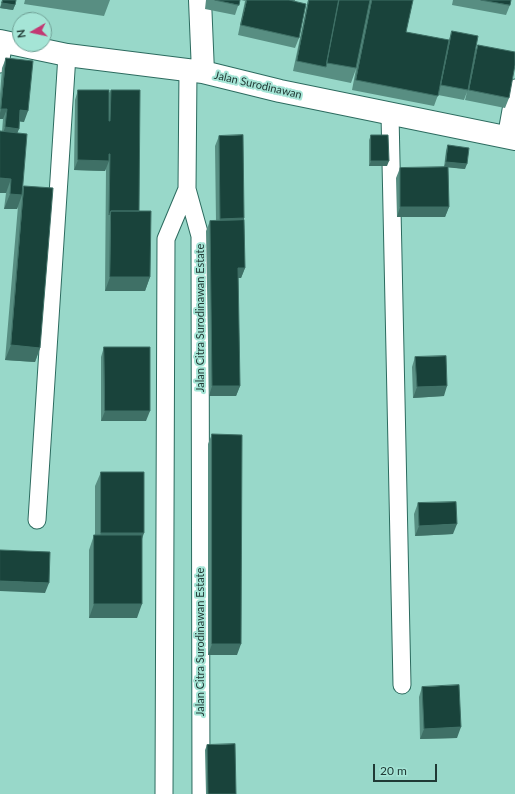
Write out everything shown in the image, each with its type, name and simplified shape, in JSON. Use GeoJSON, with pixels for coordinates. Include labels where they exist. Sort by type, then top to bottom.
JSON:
{"type":"FeatureCollection","features":[{"type":"Feature","properties":{"kind":"main road"},"geometry":{"type":"LineString","coordinates":[[195,71],[200,0]]}},
{"type":"Feature","properties":{"kind":"main road","name":"Jalan Surodinawan"},"geometry":{"type":"LineString","coordinates":[[2,42],[67,55],[195,71],[280,91],[511,138]]}},
{"type":"Feature","properties":{"kind":"street"},"geometry":{"type":"LineString","coordinates":[[0,64],[2,42]]}},
{"type":"Feature","properties":{"kind":"street"},"geometry":{"type":"LineString","coordinates":[[37,520],[67,55]]}},
{"type":"Feature","properties":{"kind":"street"},"geometry":{"type":"LineString","coordinates":[[164,794],[166,239],[187,188],[195,71]]}},
{"type":"Feature","properties":{"kind":"street"},"geometry":{"type":"LineString","coordinates":[[511,138],[515,88]]}},
{"type":"Feature","properties":{"kind":"street"},"geometry":{"type":"LineString","coordinates":[[390,114],[402,686]]}},
{"type":"Feature","properties":{"kind":"street","name":"Jalan Citra Surodinawan Estate"},"geometry":{"type":"LineString","coordinates":[[187,188],[200,236],[201,794]]}},
{"type":"Feature","properties":{"kind":"building"},"geometry":{"type":"Polygon","coordinates":[[[3,0],[16,0],[15,5],[2,3],[3,0]]]}},
{"type":"Feature","properties":{"kind":"building"},"geometry":{"type":"Polygon","coordinates":[[[215,0],[240,0],[239,5],[215,0]]]}},
{"type":"Feature","properties":{"kind":"building"},"geometry":{"type":"Polygon","coordinates":[[[247,0],[289,0],[306,4],[299,38],[241,25],[247,0]]]}},
{"type":"Feature","properties":{"kind":"building"},"geometry":{"type":"Polygon","coordinates":[[[309,0],[339,0],[326,67],[297,61],[309,0]]]}},
{"type":"Feature","properties":{"kind":"building"},"geometry":{"type":"Polygon","coordinates":[[[339,0],[370,0],[356,68],[327,63],[339,0]]]}},
{"type":"Feature","properties":{"kind":"building"},"geometry":{"type":"Polygon","coordinates":[[[372,0],[413,0],[406,32],[449,40],[438,96],[356,80],[372,0]]]}},
{"type":"Feature","properties":{"kind":"building"},"geometry":{"type":"Polygon","coordinates":[[[481,0],[511,0],[510,5],[481,0]]]}},
{"type":"Feature","properties":{"kind":"building"},"geometry":{"type":"Polygon","coordinates":[[[452,31],[478,36],[468,90],[441,85],[452,31]]]}},
{"type":"Feature","properties":{"kind":"building"},"geometry":{"type":"Polygon","coordinates":[[[478,45],[515,52],[515,65],[509,98],[469,90],[478,45]]]}},
{"type":"Feature","properties":{"kind":"building"},"geometry":{"type":"Polygon","coordinates":[[[6,58],[33,61],[28,111],[20,110],[19,129],[5,127],[7,109],[1,109],[6,58]]]}},
{"type":"Feature","properties":{"kind":"building"},"geometry":{"type":"Polygon","coordinates":[[[78,90],[109,90],[110,121],[111,90],[140,90],[139,211],[111,211],[109,215],[110,154],[109,161],[78,160],[78,90]]]}},
{"type":"Feature","properties":{"kind":"building"},"geometry":{"type":"Polygon","coordinates":[[[0,131],[27,134],[22,195],[10,194],[11,179],[0,178],[0,131]]]}},
{"type":"Feature","properties":{"kind":"building"},"geometry":{"type":"Polygon","coordinates":[[[243,135],[244,218],[220,219],[219,136],[243,135]]]}},
{"type":"Feature","properties":{"kind":"building"},"geometry":{"type":"Polygon","coordinates":[[[371,135],[388,135],[389,161],[371,161],[371,135]]]}},
{"type":"Feature","properties":{"kind":"building"},"geometry":{"type":"Polygon","coordinates":[[[448,145],[469,148],[467,164],[446,162],[448,145]]]}},
{"type":"Feature","properties":{"kind":"building"},"geometry":{"type":"Polygon","coordinates":[[[448,167],[449,207],[400,207],[400,168],[448,167]]]}},
{"type":"Feature","properties":{"kind":"building"},"geometry":{"type":"Polygon","coordinates":[[[24,186],[53,188],[40,348],[11,345],[24,186]]]}},
{"type":"Feature","properties":{"kind":"building"},"geometry":{"type":"Polygon","coordinates":[[[111,211],[151,211],[150,277],[110,277],[111,211]]]}},
{"type":"Feature","properties":{"kind":"building"},"geometry":{"type":"Polygon","coordinates":[[[244,220],[245,268],[238,268],[240,386],[212,386],[210,221],[244,220]]]}},
{"type":"Feature","properties":{"kind":"building"},"geometry":{"type":"Polygon","coordinates":[[[104,347],[150,347],[150,411],[105,411],[104,347]]]}},
{"type":"Feature","properties":{"kind":"building"},"geometry":{"type":"Polygon","coordinates":[[[446,356],[447,386],[417,387],[415,357],[446,356]]]}},
{"type":"Feature","properties":{"kind":"building"},"geometry":{"type":"Polygon","coordinates":[[[212,434],[242,435],[241,644],[212,644],[212,434]]]}},
{"type":"Feature","properties":{"kind":"building"},"geometry":{"type":"Polygon","coordinates":[[[101,472],[144,472],[144,533],[101,533],[101,472]]]}},
{"type":"Feature","properties":{"kind":"building"},"geometry":{"type":"Polygon","coordinates":[[[456,502],[457,524],[419,526],[418,503],[456,502]]]}},
{"type":"Feature","properties":{"kind":"building"},"geometry":{"type":"Polygon","coordinates":[[[94,535],[142,535],[142,604],[94,604],[94,535]]]}},
{"type":"Feature","properties":{"kind":"building"},"geometry":{"type":"Polygon","coordinates":[[[0,550],[50,552],[49,583],[0,581],[0,550]]]}},
{"type":"Feature","properties":{"kind":"building"},"geometry":{"type":"Polygon","coordinates":[[[459,685],[461,727],[424,729],[422,687],[459,685]]]}},
{"type":"Feature","properties":{"kind":"building"},"geometry":{"type":"Polygon","coordinates":[[[235,744],[236,794],[208,794],[207,745],[235,744]]]}}]}
